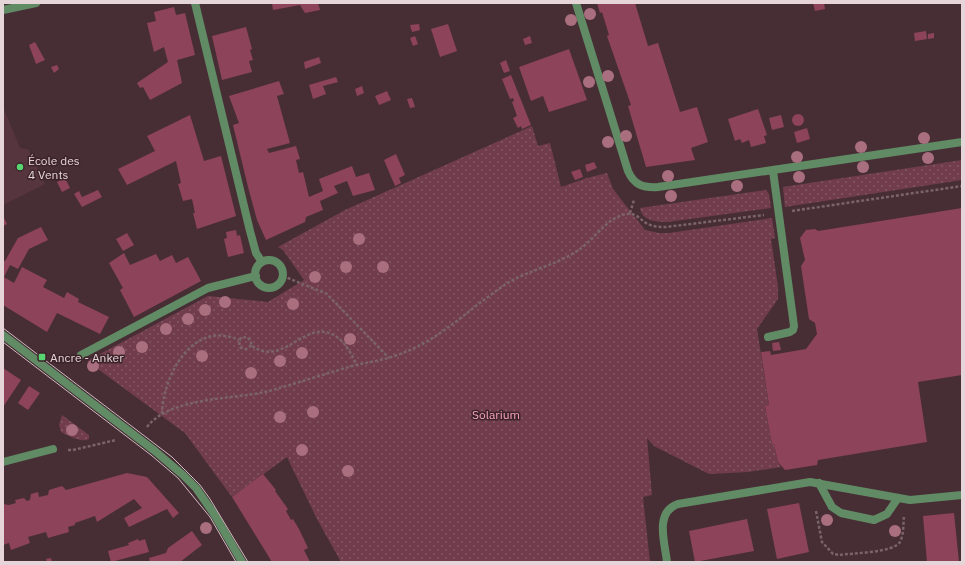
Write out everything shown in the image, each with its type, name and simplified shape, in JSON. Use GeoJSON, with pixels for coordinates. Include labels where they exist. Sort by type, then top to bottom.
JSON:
{"type":"FeatureCollection","features":[{"type":"Feature","properties":{"kind":"street"},"geometry":{"type":"LineString","coordinates":[[3,10],[36,3]]}},
{"type":"Feature","properties":{"kind":"street"},"geometry":{"type":"LineString","coordinates":[[195,3],[250,231],[256,253],[262,262]]}},
{"type":"Feature","properties":{"kind":"street"},"geometry":{"type":"LineString","coordinates":[[576,3],[628,171],[635,183],[648,188],[773,171],[962,142]]}},
{"type":"Feature","properties":{"kind":"street"},"geometry":{"type":"LineString","coordinates":[[768,337],[790,332],[794,328],[773,171]]}},
{"type":"Feature","properties":{"kind":"street"},"geometry":{"type":"LineString","coordinates":[[272,260],[281,266],[283,276],[277,285],[267,287],[258,281],[256,271],[262,262],[272,260]]}},
{"type":"Feature","properties":{"kind":"street"},"geometry":{"type":"LineString","coordinates":[[81,355],[208,288],[256,276]]}},
{"type":"Feature","properties":{"kind":"street"},"geometry":{"type":"LineString","coordinates":[[3,335],[155,451],[196,488],[214,514],[242,562]]}},
{"type":"Feature","properties":{"kind":"street"},"geometry":{"type":"LineString","coordinates":[[3,462],[53,448]]}},
{"type":"Feature","properties":{"kind":"street"},"geometry":{"type":"LineString","coordinates":[[667,562],[662,521],[664,515],[672,506],[678,504],[801,482],[819,483],[898,498],[921,499],[962,495]]}},
{"type":"Feature","properties":{"kind":"street"},"geometry":{"type":"LineString","coordinates":[[819,483],[832,507],[841,513],[874,520],[881,518],[892,510],[898,498]]}},
{"type":"Feature","properties":{"kind":"path"},"geometry":{"type":"LineString","coordinates":[[154,419],[162,414],[191,404],[215,398],[270,391],[357,365],[389,358],[422,345],[512,281],[566,258],[590,241],[612,220],[619,216],[630,213],[655,227],[666,227],[779,213],[962,186]]}},
{"type":"Feature","properties":{"kind":"path"},"geometry":{"type":"LineString","coordinates":[[630,213],[634,200]]}},
{"type":"Feature","properties":{"kind":"path"},"geometry":{"type":"LineString","coordinates":[[283,276],[327,294],[389,358]]}},
{"type":"Feature","properties":{"kind":"path"},"geometry":{"type":"LineString","coordinates":[[162,414],[167,382],[178,361],[189,349],[205,339],[215,337],[239,340],[243,337],[247,337],[251,341],[251,345],[262,352],[274,353],[306,336],[324,332],[338,337],[357,365]]}},
{"type":"Feature","properties":{"kind":"path"},"geometry":{"type":"LineString","coordinates":[[239,340],[239,345],[242,348],[246,349],[251,345]]}},
{"type":"Feature","properties":{"kind":"path"},"geometry":{"type":"LineString","coordinates":[[53,448],[73,450],[114,440]]}},
{"type":"Feature","properties":{"kind":"path"},"geometry":{"type":"LineString","coordinates":[[815,506],[822,542],[833,554],[839,555],[889,549],[898,544],[903,531],[904,514]]}},
{"type":"Feature","properties":{"kind":"shaded area","name":"École des 4 Vents"},"geometry":{"type":"Polygon","coordinates":[[[3,107],[20,148],[28,149],[45,184],[3,205],[3,107]]]}},
{"type":"Feature","properties":{"kind":"green space","name":"Solarium"},"geometry":{"type":"Polygon","coordinates":[[[532,126],[538,146],[550,143],[561,187],[607,173],[613,189],[645,230],[659,233],[669,233],[772,218],[775,238],[771,239],[778,287],[778,299],[757,329],[769,405],[765,406],[772,444],[774,444],[778,462],[781,467],[748,472],[709,474],[654,446],[647,438],[652,495],[643,497],[650,562],[341,562],[317,519],[287,457],[232,497],[185,433],[87,361],[208,296],[268,302],[304,280],[283,250],[278,247],[345,210],[532,126]]]}},
{"type":"Feature","properties":{"kind":"green space"},"geometry":{"type":"Polygon","coordinates":[[[962,160],[962,180],[785,207],[783,187],[962,160]]]}},
{"type":"Feature","properties":{"kind":"green space"},"geometry":{"type":"Polygon","coordinates":[[[766,190],[769,194],[771,208],[658,222],[650,220],[644,216],[640,208],[766,190]]]}},
{"type":"Feature","properties":{"kind":"green space"},"geometry":{"type":"Polygon","coordinates":[[[62,415],[89,435],[89,439],[79,440],[61,432],[59,425],[62,415]]]}},
{"type":"Feature","properties":{"kind":"building"},"geometry":{"type":"Polygon","coordinates":[[[272,3],[318,3],[320,10],[305,13],[300,5],[273,10],[272,3]]]}},
{"type":"Feature","properties":{"kind":"building"},"geometry":{"type":"Polygon","coordinates":[[[597,3],[635,3],[648,46],[658,43],[680,112],[697,107],[708,142],[691,148],[695,160],[646,167],[628,106],[631,105],[607,36],[609,35],[602,12],[600,13],[597,3]]]}},
{"type":"Feature","properties":{"kind":"building"},"geometry":{"type":"Polygon","coordinates":[[[813,3],[824,3],[825,9],[815,11],[813,3]]]}},
{"type":"Feature","properties":{"kind":"building"},"geometry":{"type":"Polygon","coordinates":[[[174,7],[176,15],[185,13],[195,55],[177,60],[182,83],[150,100],[143,87],[140,88],[137,83],[168,62],[164,47],[154,52],[147,23],[156,21],[154,12],[174,7]]]}},
{"type":"Feature","properties":{"kind":"building"},"geometry":{"type":"Polygon","coordinates":[[[419,24],[420,30],[412,32],[410,25],[419,24]]]}},
{"type":"Feature","properties":{"kind":"building"},"geometry":{"type":"Polygon","coordinates":[[[448,24],[457,51],[440,57],[431,29],[448,24]]]}},
{"type":"Feature","properties":{"kind":"building"},"geometry":{"type":"Polygon","coordinates":[[[246,27],[252,49],[250,50],[253,60],[249,61],[252,72],[222,80],[212,36],[246,27]]]}},
{"type":"Feature","properties":{"kind":"building"},"geometry":{"type":"Polygon","coordinates":[[[926,31],[927,39],[915,41],[914,33],[926,31]]]}},
{"type":"Feature","properties":{"kind":"building"},"geometry":{"type":"Polygon","coordinates":[[[934,33],[934,38],[928,39],[928,34],[934,33]]]}},
{"type":"Feature","properties":{"kind":"building"},"geometry":{"type":"Polygon","coordinates":[[[415,36],[418,44],[413,46],[410,38],[415,36]]]}},
{"type":"Feature","properties":{"kind":"building"},"geometry":{"type":"Polygon","coordinates":[[[530,36],[532,43],[525,45],[523,39],[530,36]]]}},
{"type":"Feature","properties":{"kind":"building"},"geometry":{"type":"Polygon","coordinates":[[[35,42],[45,60],[36,64],[29,45],[35,42]]]}},
{"type":"Feature","properties":{"kind":"building"},"geometry":{"type":"Polygon","coordinates":[[[569,49],[587,100],[549,112],[543,96],[531,101],[519,67],[569,49]]]}},
{"type":"Feature","properties":{"kind":"building"},"geometry":{"type":"Polygon","coordinates":[[[319,57],[321,63],[305,69],[304,62],[319,57]]]}},
{"type":"Feature","properties":{"kind":"building"},"geometry":{"type":"Polygon","coordinates":[[[506,60],[510,71],[504,73],[500,63],[506,60]]]}},
{"type":"Feature","properties":{"kind":"building"},"geometry":{"type":"Polygon","coordinates":[[[57,65],[59,69],[54,73],[51,67],[57,65]]]}},
{"type":"Feature","properties":{"kind":"building"},"geometry":{"type":"Polygon","coordinates":[[[511,75],[531,125],[522,129],[521,126],[518,128],[513,118],[517,116],[512,102],[514,101],[513,98],[510,99],[502,79],[511,75]]]}},
{"type":"Feature","properties":{"kind":"building"},"geometry":{"type":"Polygon","coordinates":[[[336,77],[338,82],[323,86],[326,94],[313,99],[309,85],[336,77]]]}},
{"type":"Feature","properties":{"kind":"building"},"geometry":{"type":"Polygon","coordinates":[[[279,81],[284,94],[277,96],[290,143],[267,149],[269,153],[296,146],[300,159],[296,160],[299,173],[303,172],[309,197],[323,191],[319,179],[352,166],[356,177],[369,173],[375,190],[353,196],[347,181],[334,186],[338,193],[320,201],[323,210],[306,217],[305,222],[266,240],[257,220],[248,187],[233,125],[239,123],[229,96],[279,81]]]}},
{"type":"Feature","properties":{"kind":"building"},"geometry":{"type":"Polygon","coordinates":[[[362,86],[364,93],[357,96],[355,89],[362,86]]]}},
{"type":"Feature","properties":{"kind":"building"},"geometry":{"type":"Polygon","coordinates":[[[387,91],[391,100],[379,105],[375,96],[387,91]]]}},
{"type":"Feature","properties":{"kind":"building"},"geometry":{"type":"Polygon","coordinates":[[[412,98],[415,107],[410,108],[407,99],[412,98]]]}},
{"type":"Feature","properties":{"kind":"building"},"geometry":{"type":"Polygon","coordinates":[[[758,109],[767,135],[764,136],[766,143],[751,147],[749,140],[742,143],[740,139],[735,141],[728,119],[758,109]]]}},
{"type":"Feature","properties":{"kind":"building"},"geometry":{"type":"Polygon","coordinates":[[[796,114],[800,114],[804,120],[800,126],[796,126],[792,122],[792,118],[796,114]]]}},
{"type":"Feature","properties":{"kind":"building"},"geometry":{"type":"Polygon","coordinates":[[[190,115],[204,161],[221,156],[236,216],[197,229],[193,213],[195,213],[192,199],[183,201],[178,184],[181,183],[176,161],[127,185],[118,169],[155,151],[147,136],[190,115]]]}},
{"type":"Feature","properties":{"kind":"building"},"geometry":{"type":"Polygon","coordinates":[[[781,115],[784,127],[772,130],[769,118],[781,115]]]}},
{"type":"Feature","properties":{"kind":"building"},"geometry":{"type":"Polygon","coordinates":[[[807,128],[810,139],[797,143],[794,132],[807,128]]]}},
{"type":"Feature","properties":{"kind":"building"},"geometry":{"type":"Polygon","coordinates":[[[396,154],[405,175],[399,178],[401,183],[395,186],[384,160],[396,154]]]}},
{"type":"Feature","properties":{"kind":"building"},"geometry":{"type":"Polygon","coordinates":[[[594,162],[597,168],[587,172],[585,165],[594,162]]]}},
{"type":"Feature","properties":{"kind":"building"},"geometry":{"type":"Polygon","coordinates":[[[580,169],[583,177],[575,180],[571,172],[580,169]]]}},
{"type":"Feature","properties":{"kind":"building"},"geometry":{"type":"Polygon","coordinates":[[[65,178],[70,188],[62,192],[57,182],[65,178]]]}},
{"type":"Feature","properties":{"kind":"building"},"geometry":{"type":"Polygon","coordinates":[[[98,190],[102,197],[82,207],[74,194],[79,191],[82,197],[98,190]]]}},
{"type":"Feature","properties":{"kind":"building"},"geometry":{"type":"Polygon","coordinates":[[[962,208],[962,375],[918,382],[927,442],[818,460],[817,465],[785,470],[778,462],[774,444],[772,444],[765,406],[769,405],[761,352],[770,351],[771,355],[806,349],[817,334],[815,323],[809,319],[801,266],[805,260],[800,238],[806,230],[815,229],[818,231],[962,208]]]}},
{"type":"Feature","properties":{"kind":"building"},"geometry":{"type":"Polygon","coordinates":[[[3,216],[7,224],[3,226],[3,216]]]}},
{"type":"Feature","properties":{"kind":"building"},"geometry":{"type":"Polygon","coordinates":[[[41,227],[48,240],[29,249],[18,269],[10,265],[4,277],[14,283],[22,267],[47,280],[43,287],[64,298],[67,292],[79,299],[78,302],[109,317],[100,334],[57,313],[47,332],[3,305],[3,260],[5,261],[18,238],[41,227]]]}},
{"type":"Feature","properties":{"kind":"building"},"geometry":{"type":"Polygon","coordinates":[[[236,230],[237,236],[240,235],[244,253],[228,257],[224,239],[227,238],[226,232],[236,230]]]}},
{"type":"Feature","properties":{"kind":"building"},"geometry":{"type":"Polygon","coordinates":[[[127,233],[134,245],[123,251],[116,239],[127,233]]]}},
{"type":"Feature","properties":{"kind":"building"},"geometry":{"type":"Polygon","coordinates":[[[124,253],[130,265],[156,254],[160,261],[172,255],[176,263],[188,257],[201,281],[134,317],[120,290],[123,288],[109,263],[124,253]]]}},
{"type":"Feature","properties":{"kind":"building"},"geometry":{"type":"Polygon","coordinates":[[[779,342],[781,350],[773,351],[772,343],[779,342]]]}},
{"type":"Feature","properties":{"kind":"building"},"geometry":{"type":"Polygon","coordinates":[[[3,368],[21,380],[3,407],[3,368]]]}},
{"type":"Feature","properties":{"kind":"building"},"geometry":{"type":"Polygon","coordinates":[[[29,386],[40,393],[28,410],[18,403],[29,386]]]}},
{"type":"Feature","properties":{"kind":"building"},"geometry":{"type":"Polygon","coordinates":[[[127,473],[147,477],[179,513],[173,518],[167,509],[129,527],[124,518],[142,508],[134,499],[97,522],[95,516],[75,523],[75,525],[68,527],[69,532],[48,538],[46,532],[28,537],[30,543],[11,550],[9,543],[3,545],[3,504],[9,505],[16,503],[15,500],[24,498],[27,501],[30,500],[31,494],[38,492],[39,497],[48,495],[49,490],[62,486],[66,490],[127,473]]]}},
{"type":"Feature","properties":{"kind":"building"},"geometry":{"type":"Polygon","coordinates":[[[263,474],[276,490],[275,491],[288,509],[286,511],[291,520],[293,519],[299,529],[308,548],[304,550],[310,562],[272,562],[232,497],[263,474]]]}},
{"type":"Feature","properties":{"kind":"building"},"geometry":{"type":"Polygon","coordinates":[[[799,503],[809,552],[777,559],[767,509],[799,503]]]}},
{"type":"Feature","properties":{"kind":"building"},"geometry":{"type":"Polygon","coordinates":[[[954,513],[959,562],[927,562],[923,516],[954,513]]]}},
{"type":"Feature","properties":{"kind":"building"},"geometry":{"type":"Polygon","coordinates":[[[747,519],[754,551],[695,562],[689,531],[747,519]]]}},
{"type":"Feature","properties":{"kind":"building"},"geometry":{"type":"Polygon","coordinates":[[[192,531],[202,545],[180,562],[150,562],[149,558],[166,553],[168,548],[192,531]]]}},
{"type":"Feature","properties":{"kind":"building"},"geometry":{"type":"Polygon","coordinates":[[[138,539],[139,541],[145,539],[149,552],[111,562],[108,551],[129,545],[128,543],[138,539]]]}},
{"type":"Feature","properties":{"kind":"building"},"geometry":{"type":"Polygon","coordinates":[[[51,558],[52,562],[47,562],[46,559],[51,558]]]}},
{"type":"Feature","properties":{"kind":"tram line"},"geometry":{"type":"LineString","coordinates":[[3,328],[172,457],[200,485],[248,562]]}},
{"type":"Feature","properties":{"kind":"tram line"},"geometry":{"type":"LineString","coordinates":[[3,342],[151,455],[178,478],[210,517],[236,562]]}},
{"type":"Feature","properties":{"kind":"place","name":"École des 4 Vents"},"geometry":{"type":"Point","coordinates":[20,167]}},
{"type":"Feature","properties":{"kind":"place","name":"Ancre - Anker"},"geometry":{"type":"Point","coordinates":[42,357]}}]}
